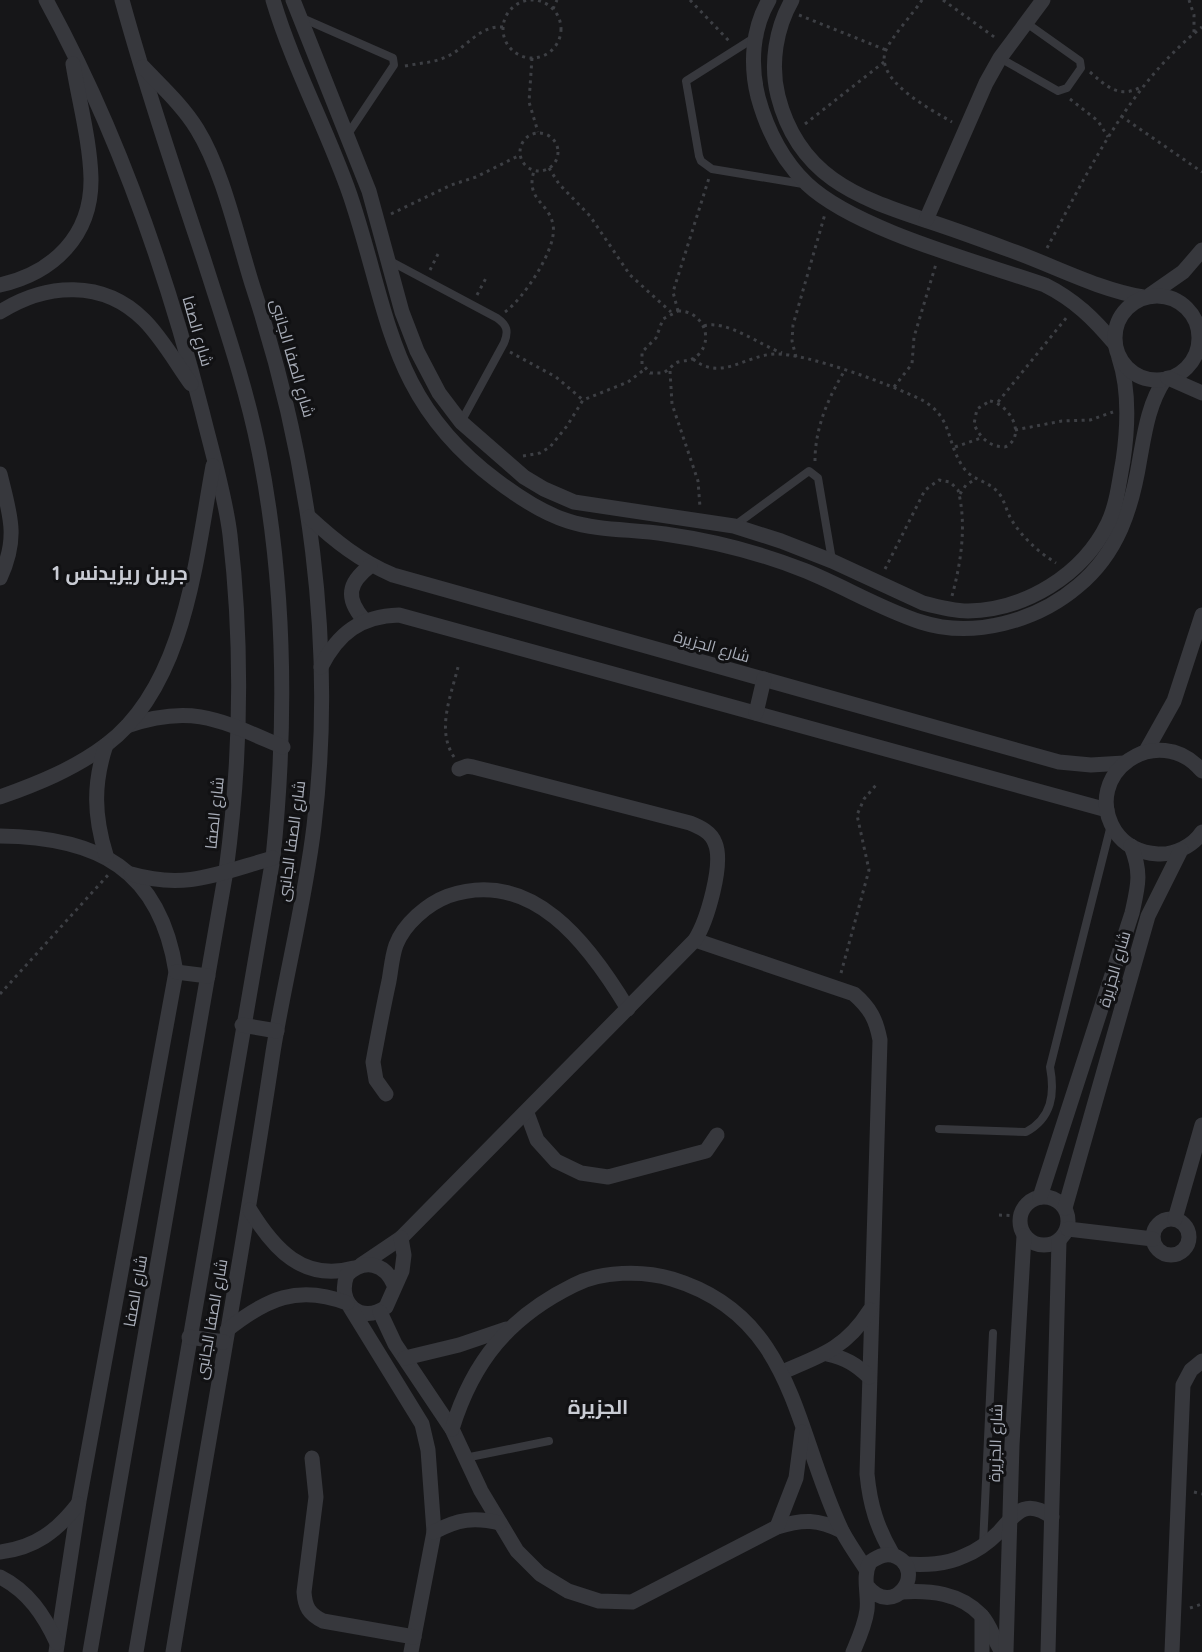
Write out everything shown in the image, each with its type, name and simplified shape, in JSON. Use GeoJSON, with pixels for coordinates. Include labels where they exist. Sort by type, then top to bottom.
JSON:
{"type":"FeatureCollection","features":[{"type":"Feature","properties":{"kind":"street","name":"شارع الصفا"},"geometry":{"type":"LineString","coordinates":[[46,0],[69,43],[108,130],[176,313],[214,460],[230,534],[236,608],[239,728],[234,809],[226,871],[90,1652]]}},
{"type":"Feature","properties":{"kind":"street","name":"شارع الصفا"},"geometry":{"type":"LineString","coordinates":[[122,0],[241,377],[259,451],[272,526],[280,602],[282,747],[273,858],[242,1025],[136,1652]]}},
{"type":"Feature","properties":{"kind":"street"},"geometry":{"type":"LineString","coordinates":[[273,0],[351,197],[384,318],[399,360],[420,399],[447,435],[478,466],[514,493],[568,521],[617,530],[693,538],[747,550],[799,568],[924,624],[952,628],[1012,622],[1046,609],[1078,587],[1114,545],[1128,515],[1150,409],[1166,379],[1186,369],[1193,360],[1198,349],[1202,308]]}},
{"type":"Feature","properties":{"kind":"street"},"geometry":{"type":"LineString","coordinates":[[293,0],[348,134],[378,220],[402,312],[417,351],[439,393],[461,422],[518,472],[544,489],[574,502],[734,526],[832,561],[877,584],[923,603],[948,610],[968,611],[1012,603],[1033,596],[1071,569],[1099,539],[1109,521],[1117,497],[1125,450],[1128,403],[1117,351],[1118,321],[1133,303],[1183,272],[1202,250]]}},
{"type":"Feature","properties":{"kind":"street"},"geometry":{"type":"LineString","coordinates":[[769,0],[754,38],[753,65],[756,91],[764,120],[776,144],[807,184],[829,201],[873,224],[1045,285],[1089,314],[1128,369],[1139,376],[1166,379],[1202,393]]}},
{"type":"Feature","properties":{"kind":"street"},"geometry":{"type":"LineString","coordinates":[[926,220],[965,129],[1004,53],[1043,0]]}},
{"type":"Feature","properties":{"kind":"street"},"geometry":{"type":"LineString","coordinates":[[790,5],[776,45],[774,68],[782,113],[792,134],[812,161],[838,185],[880,206],[1041,260],[1102,287],[1146,297],[1164,296],[1178,301],[1190,311],[1199,328]]}},
{"type":"Feature","properties":{"kind":"street"},"geometry":{"type":"LineString","coordinates":[[0,285],[42,271],[63,253],[78,231],[88,205],[91,178],[69,43]]}},
{"type":"Feature","properties":{"kind":"street","name":"شارع الصفا الجانبى"},"geometry":{"type":"LineString","coordinates":[[140,63],[174,98],[191,121],[212,159],[272,349],[294,429],[309,517],[321,667],[321,747],[314,828],[277,1031],[250,1209],[172,1652]]}},
{"type":"Feature","properties":{"kind":"street"},"geometry":{"type":"LineString","coordinates":[[776,144],[792,134]]}},
{"type":"Feature","properties":{"kind":"street"},"geometry":{"type":"LineString","coordinates":[[0,312],[18,302],[51,290],[77,288],[103,293],[126,304],[146,321],[197,393]]}},
{"type":"Feature","properties":{"kind":"street"},"geometry":{"type":"LineString","coordinates":[[0,798],[36,784],[72,766],[106,745],[127,726],[150,693],[168,659],[182,622],[214,460]]}},
{"type":"Feature","properties":{"kind":"street"},"geometry":{"type":"LineString","coordinates":[[514,493],[518,472]]}},
{"type":"Feature","properties":{"kind":"street"},"geometry":{"type":"LineString","coordinates":[[0,474],[2,493],[13,521],[11,550],[0,578]]}},
{"type":"Feature","properties":{"kind":"street"},"geometry":{"type":"LineString","coordinates":[[617,530],[620,510]]}},
{"type":"Feature","properties":{"kind":"street","name":"شارع الجزيرة"},"geometry":{"type":"LineString","coordinates":[[309,517],[339,544],[370,566],[393,575],[1059,762],[1091,765],[1124,763]]}},
{"type":"Feature","properties":{"kind":"street"},"geometry":{"type":"LineString","coordinates":[[364,620],[353,608],[351,591],[357,576],[370,566]]}},
{"type":"Feature","properties":{"kind":"street"},"geometry":{"type":"LineString","coordinates":[[321,667],[331,648],[345,632],[364,620],[390,615],[420,619],[756,713],[1109,817]]}},
{"type":"Feature","properties":{"kind":"street"},"geometry":{"type":"LineString","coordinates":[[1146,751],[1174,701],[1202,615]]}},
{"type":"Feature","properties":{"kind":"street"},"geometry":{"type":"LineString","coordinates":[[756,713],[764,679]]}},
{"type":"Feature","properties":{"kind":"street"},"geometry":{"type":"LineString","coordinates":[[127,726],[154,716],[183,714],[212,717],[282,747]]}},
{"type":"Feature","properties":{"kind":"street"},"geometry":{"type":"LineString","coordinates":[[57,1648],[80,1501],[176,972],[162,918],[144,889],[117,864],[98,828],[95,800],[98,772],[106,745]]}},
{"type":"Feature","properties":{"kind":"street"},"geometry":{"type":"LineString","coordinates":[[1201,835],[1181,850],[1164,854],[1147,853],[1131,846],[1119,837],[1109,817],[1107,792],[1113,776],[1124,763],[1146,751],[1162,749],[1176,752],[1202,766]]}},
{"type":"Feature","properties":{"kind":"street"},"geometry":{"type":"LineString","coordinates":[[312,1458],[316,1497],[304,1604],[311,1615],[323,1621],[413,1645],[434,1532],[432,1477],[422,1424],[348,1305],[343,1284],[357,1267],[401,1238],[527,1113],[695,940],[707,912],[718,858],[715,842],[705,830],[690,823],[463,767]]}},
{"type":"Feature","properties":{"kind":"street"},"geometry":{"type":"LineString","coordinates":[[0,836],[35,836],[72,843],[152,880],[177,883],[202,879],[273,858]]}},
{"type":"Feature","properties":{"kind":"street","name":"شارع الجزيرة"},"geometry":{"type":"LineString","coordinates":[[1040,1197],[1132,913],[1140,879],[1138,862],[1131,846]]}},
{"type":"Feature","properties":{"kind":"street","name":"شارع الجزيرة"},"geometry":{"type":"LineString","coordinates":[[1065,1208],[1148,916],[1181,850]]}},
{"type":"Feature","properties":{"kind":"street"},"geometry":{"type":"LineString","coordinates":[[386,1094],[375,1080],[373,1062],[396,945],[413,919],[438,900],[468,890],[488,889],[499,889],[528,898],[558,921],[585,947],[609,976],[628,1009]]}},
{"type":"Feature","properties":{"kind":"street"},"geometry":{"type":"LineString","coordinates":[[695,940],[854,994],[868,1006],[877,1022],[880,1040],[869,1377],[869,1503],[878,1530],[908,1573],[907,1584],[902,1592]]}},
{"type":"Feature","properties":{"kind":"street"},"geometry":{"type":"LineString","coordinates":[[176,972],[208,976]]}},
{"type":"Feature","properties":{"kind":"street"},"geometry":{"type":"LineString","coordinates":[[242,1025],[277,1031]]}},
{"type":"Feature","properties":{"kind":"street"},"geometry":{"type":"LineString","coordinates":[[527,1113],[537,1140],[556,1161],[580,1173],[608,1177],[706,1151],[717,1135]]}},
{"type":"Feature","properties":{"kind":"street"},"geometry":{"type":"LineString","coordinates":[[1175,1219],[1202,1125]]}},
{"type":"Feature","properties":{"kind":"street"},"geometry":{"type":"LineString","coordinates":[[1048,1652],[1063,1235],[1068,1214],[1054,1198],[1040,1197],[1027,1204],[1020,1216],[1024,1236],[1037,1245],[1044,1246],[1063,1235],[1153,1239]]}},
{"type":"Feature","properties":{"kind":"street"},"geometry":{"type":"LineString","coordinates":[[250,1209],[264,1233],[282,1252],[307,1268],[321,1273],[338,1273],[372,1264],[382,1268],[390,1275],[394,1286]]}},
{"type":"Feature","properties":{"kind":"street"},"geometry":{"type":"LineString","coordinates":[[1166,1219],[1175,1219],[1188,1228],[1195,1246],[1172,1256],[1160,1251],[1153,1239],[1154,1231],[1159,1223],[1166,1219]]}},
{"type":"Feature","properties":{"kind":"street","name":"شارع الجزيرة"},"geometry":{"type":"LineString","coordinates":[[1004,1652],[1012,1445],[1024,1236]]}},
{"type":"Feature","properties":{"kind":"street"},"geometry":{"type":"LineString","coordinates":[[189,1337],[226,1336],[249,1313],[273,1301],[301,1293],[326,1296],[348,1305],[358,1313],[380,1312],[391,1301],[394,1286],[402,1271],[404,1255],[401,1238]]}},
{"type":"Feature","properties":{"kind":"street"},"geometry":{"type":"LineString","coordinates":[[301,1293],[307,1268]]}},
{"type":"Feature","properties":{"kind":"street"},"geometry":{"type":"LineString","coordinates":[[452,1429],[464,1395],[480,1363],[511,1327],[542,1300],[579,1282],[619,1274],[659,1275],[698,1287],[733,1308],[762,1337],[782,1372],[842,1531],[866,1569],[867,1609],[862,1632],[853,1652]]}},
{"type":"Feature","properties":{"kind":"street"},"geometry":{"type":"LineString","coordinates":[[782,1372],[827,1354],[845,1342],[871,1309]]}},
{"type":"Feature","properties":{"kind":"street"},"geometry":{"type":"LineString","coordinates":[[380,1312],[405,1358],[452,1429],[481,1491],[517,1551],[540,1574],[568,1591],[599,1601],[632,1602],[777,1527],[799,1520],[822,1521],[842,1531]]}},
{"type":"Feature","properties":{"kind":"street"},"geometry":{"type":"LineString","coordinates":[[405,1358],[459,1345],[511,1327]]}},
{"type":"Feature","properties":{"kind":"street"},"geometry":{"type":"LineString","coordinates":[[827,1354],[843,1357],[858,1365],[869,1377]]}},
{"type":"Feature","properties":{"kind":"street"},"geometry":{"type":"LineString","coordinates":[[1172,1652],[1183,1385],[1191,1370],[1202,1361]]}},
{"type":"Feature","properties":{"kind":"street"},"geometry":{"type":"LineString","coordinates":[[777,1527],[796,1478],[802,1427]]}},
{"type":"Feature","properties":{"kind":"street"},"geometry":{"type":"LineString","coordinates":[[0,1552],[17,1550],[42,1540],[63,1523],[80,1501]]}},
{"type":"Feature","properties":{"kind":"street"},"geometry":{"type":"LineString","coordinates":[[866,1569],[877,1557],[946,1563],[983,1546],[1011,1516],[1031,1508],[1043,1510],[1052,1516]]}},
{"type":"Feature","properties":{"kind":"street"},"geometry":{"type":"LineString","coordinates":[[434,1532],[454,1521],[466,1519],[477,1518],[500,1523]]}},
{"type":"Feature","properties":{"kind":"street"},"geometry":{"type":"LineString","coordinates":[[0,1577],[31,1599],[46,1620],[57,1648]]}},
{"type":"Feature","properties":{"kind":"street"},"geometry":{"type":"LineString","coordinates":[[867,1586],[874,1593],[883,1597],[923,1590],[944,1594],[964,1602],[982,1615],[1004,1652]]}},
{"type":"Feature","properties":{"kind":"street"},"geometry":{"type":"LineString","coordinates":[[982,1615],[982,1652]]}},
{"type":"Feature","properties":{"kind":"lane"},"geometry":{"type":"LineString","coordinates":[[298,16],[391,56],[394,62],[348,134]]}},
{"type":"Feature","properties":{"kind":"lane"},"geometry":{"type":"LineString","coordinates":[[1004,53],[1058,91],[1063,91],[1081,68],[1078,59],[1025,22]]}},
{"type":"Feature","properties":{"kind":"lane"},"geometry":{"type":"LineString","coordinates":[[754,38],[688,78],[684,84],[699,156],[701,161],[712,169],[807,184]]}},
{"type":"Feature","properties":{"kind":"lane"},"geometry":{"type":"LineString","coordinates":[[390,261],[497,318],[508,331],[502,348],[461,422]]}},
{"type":"Feature","properties":{"kind":"lane"},"geometry":{"type":"LineString","coordinates":[[734,526],[804,473],[809,471],[815,473],[832,561]]}},
{"type":"Feature","properties":{"kind":"lane"},"geometry":{"type":"LineString","coordinates":[[939,1130],[1026,1132],[1038,1125],[1050,1108],[1054,1088],[1050,1067],[1109,817]]}},
{"type":"Feature","properties":{"kind":"lane"},"geometry":{"type":"LineString","coordinates":[[983,1546],[993,1333]]}},
{"type":"Feature","properties":{"kind":"lane"},"geometry":{"type":"LineString","coordinates":[[465,1458],[549,1441]]}},
{"type":"Feature","properties":{"kind":"path"},"geometry":{"type":"LineString","coordinates":[[536,0],[553,9],[561,27],[560,36],[549,52],[532,58],[524,57],[506,43],[503,27],[509,11],[523,1],[536,0]]}},
{"type":"Feature","properties":{"kind":"path"},"geometry":{"type":"LineString","coordinates":[[553,9],[557,0]]}},
{"type":"Feature","properties":{"kind":"path"},"geometry":{"type":"LineString","coordinates":[[690,0],[737,49]]}},
{"type":"Feature","properties":{"kind":"path"},"geometry":{"type":"LineString","coordinates":[[922,0],[886,50],[884,62],[888,74],[912,96],[965,129]]}},
{"type":"Feature","properties":{"kind":"path"},"geometry":{"type":"LineString","coordinates":[[943,0],[1004,53]]}},
{"type":"Feature","properties":{"kind":"path"},"geometry":{"type":"LineString","coordinates":[[1189,0],[1194,15],[1194,33]]}},
{"type":"Feature","properties":{"kind":"path"},"geometry":{"type":"LineString","coordinates":[[790,5],[886,50]]}},
{"type":"Feature","properties":{"kind":"path"},"geometry":{"type":"LineString","coordinates":[[391,70],[440,60],[464,47],[485,29],[503,27]]}},
{"type":"Feature","properties":{"kind":"path"},"geometry":{"type":"LineString","coordinates":[[1041,260],[1076,190],[1121,116],[1143,86],[1202,27]]}},
{"type":"Feature","properties":{"kind":"path"},"geometry":{"type":"LineString","coordinates":[[532,58],[529,102],[538,133]]}},
{"type":"Feature","properties":{"kind":"path"},"geometry":{"type":"LineString","coordinates":[[792,134],[884,62]]}},
{"type":"Feature","properties":{"kind":"path"},"geometry":{"type":"LineString","coordinates":[[1081,68],[1090,72],[1115,92],[1125,93],[1143,86]]}},
{"type":"Feature","properties":{"kind":"path"},"geometry":{"type":"LineString","coordinates":[[1063,91],[1098,121],[1108,137]]}},
{"type":"Feature","properties":{"kind":"path"},"geometry":{"type":"LineString","coordinates":[[1121,116],[1202,172]]}},
{"type":"Feature","properties":{"kind":"path"},"geometry":{"type":"LineString","coordinates":[[538,133],[546,135],[557,147],[555,162],[549,168],[534,171],[522,162],[520,155],[524,140],[538,133]]}},
{"type":"Feature","properties":{"kind":"path"},"geometry":{"type":"LineString","coordinates":[[378,220],[520,155]]}},
{"type":"Feature","properties":{"kind":"path"},"geometry":{"type":"LineString","coordinates":[[549,168],[559,184],[590,216],[630,275],[672,312]]}},
{"type":"Feature","properties":{"kind":"path"},"geometry":{"type":"LineString","coordinates":[[678,311],[673,292],[712,169]]}},
{"type":"Feature","properties":{"kind":"path"},"geometry":{"type":"LineString","coordinates":[[497,318],[517,303],[552,242],[554,233],[551,218],[533,193],[534,171]]}},
{"type":"Feature","properties":{"kind":"path"},"geometry":{"type":"LineString","coordinates":[[796,357],[792,341],[793,326],[829,201]]}},
{"type":"Feature","properties":{"kind":"path"},"geometry":{"type":"LineString","coordinates":[[894,387],[912,364],[917,328],[941,248]]}},
{"type":"Feature","properties":{"kind":"path"},"geometry":{"type":"LineString","coordinates":[[425,279],[438,254]]}},
{"type":"Feature","properties":{"kind":"path"},"geometry":{"type":"LineString","coordinates":[[472,304],[486,278]]}},
{"type":"Feature","properties":{"kind":"path"},"geometry":{"type":"LineString","coordinates":[[998,402],[1011,414],[1015,430],[1013,441],[1005,447],[993,446],[982,437],[974,424],[973,416],[983,404],[998,402],[1077,304]]}},
{"type":"Feature","properties":{"kind":"path"},"geometry":{"type":"LineString","coordinates":[[672,312],[691,312],[704,326],[704,346],[693,359],[676,363],[669,370],[657,374],[645,369],[642,352],[656,338],[663,319],[672,312]]}},
{"type":"Feature","properties":{"kind":"path"},"geometry":{"type":"LineString","coordinates":[[704,326],[715,324],[726,326],[785,355]]}},
{"type":"Feature","properties":{"kind":"path"},"geometry":{"type":"LineString","coordinates":[[502,348],[556,377],[583,400]]}},
{"type":"Feature","properties":{"kind":"path"},"geometry":{"type":"LineString","coordinates":[[693,359],[704,367],[717,370],[774,354],[785,355],[845,370],[894,387],[922,400],[939,414],[950,432],[960,462],[976,480],[998,492],[1015,525],[1037,550],[1071,569]]}},
{"type":"Feature","properties":{"kind":"path"},"geometry":{"type":"LineString","coordinates":[[518,472],[522,456],[540,453],[550,447],[567,426],[583,400],[628,382],[645,369]]}},
{"type":"Feature","properties":{"kind":"path"},"geometry":{"type":"LineString","coordinates":[[669,370],[675,416],[698,481],[700,507],[697,520]]}},
{"type":"Feature","properties":{"kind":"path"},"geometry":{"type":"LineString","coordinates":[[815,473],[821,419],[827,402],[845,370]]}},
{"type":"Feature","properties":{"kind":"path"},"geometry":{"type":"LineString","coordinates":[[1015,430],[1054,422],[1090,420],[1117,411],[1128,403]]}},
{"type":"Feature","properties":{"kind":"path"},"geometry":{"type":"LineString","coordinates":[[955,447],[982,437]]}},
{"type":"Feature","properties":{"kind":"path"},"geometry":{"type":"LineString","coordinates":[[877,584],[928,485],[939,480],[950,482],[960,495],[960,562],[948,610]]}},
{"type":"Feature","properties":{"kind":"path"},"geometry":{"type":"LineString","coordinates":[[960,495],[966,485],[976,480]]}},
{"type":"Feature","properties":{"kind":"path"},"geometry":{"type":"LineString","coordinates":[[458,667],[443,732],[447,746],[463,767]]}},
{"type":"Feature","properties":{"kind":"path"},"geometry":{"type":"LineString","coordinates":[[837,988],[869,870],[857,815],[864,799],[876,785]]}},
{"type":"Feature","properties":{"kind":"path"},"geometry":{"type":"LineString","coordinates":[[0,994],[117,864]]}},
{"type":"Feature","properties":{"kind":"path"},"geometry":{"type":"LineString","coordinates":[[999,1215],[1020,1216]]}},
{"type":"Feature","properties":{"kind":"district","name":"جرين ريزيدنس 1"},"geometry":{"type":"Point","coordinates":[120,573]}},
{"type":"Feature","properties":{"kind":"district","name":"الجزيرة"},"geometry":{"type":"Point","coordinates":[598,1407]}}]}
